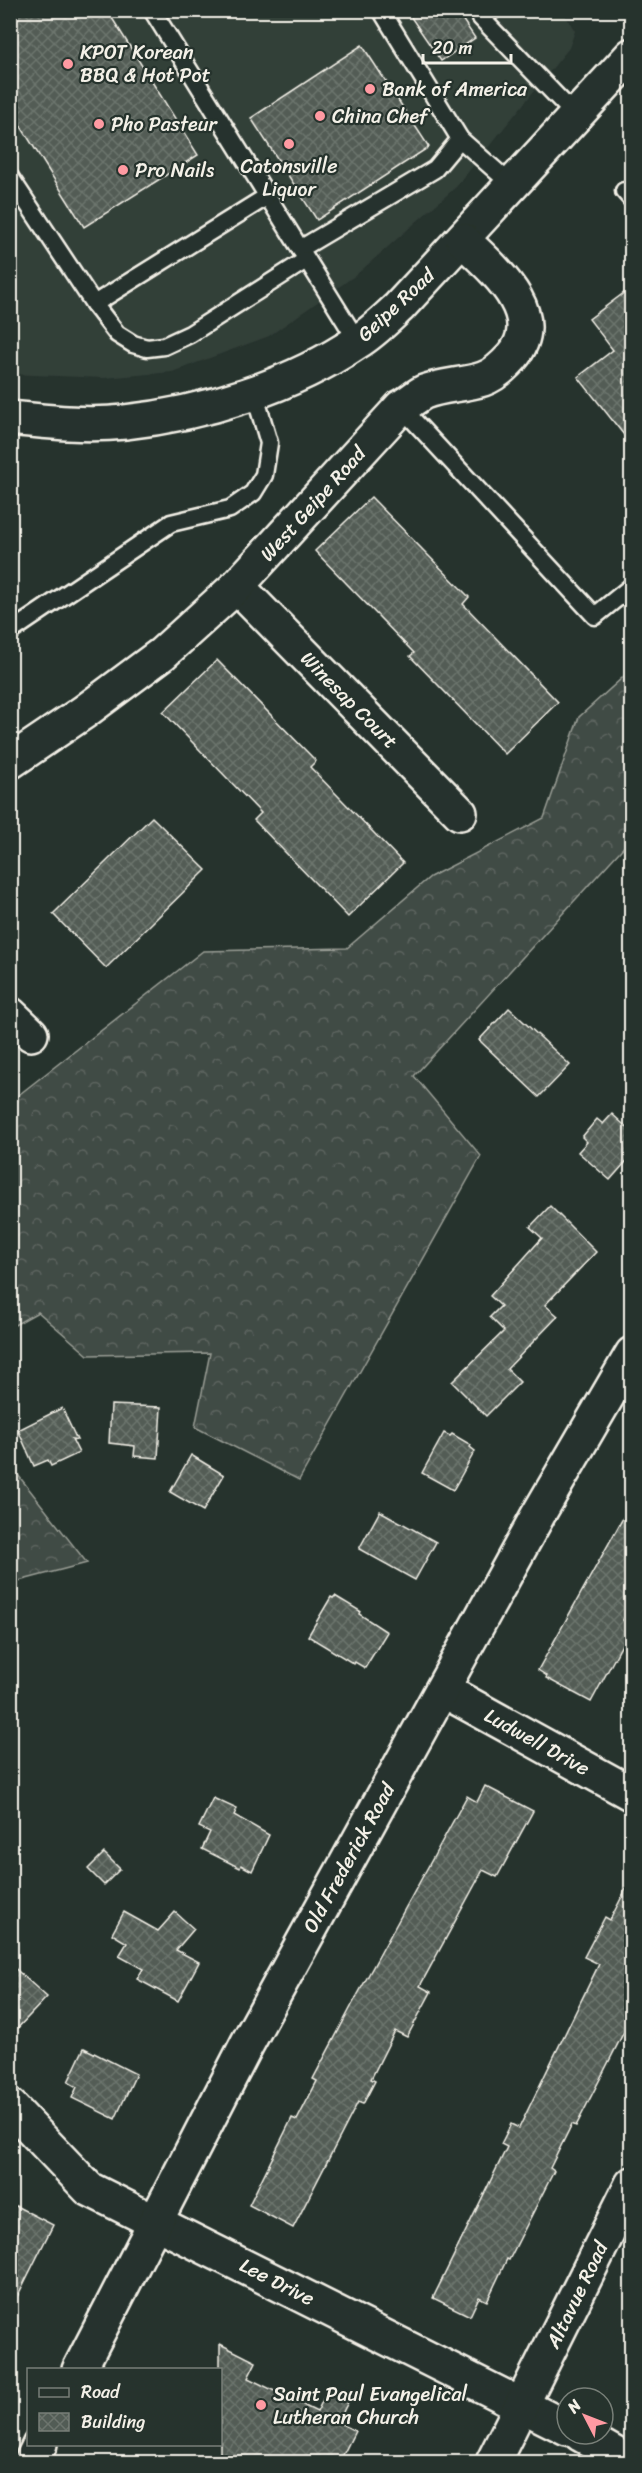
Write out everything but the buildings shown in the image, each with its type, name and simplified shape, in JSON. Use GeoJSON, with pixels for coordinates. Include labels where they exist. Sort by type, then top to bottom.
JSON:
{"type":"FeatureCollection","features":[{"type":"Feature","properties":{"kind":"street","name":"Geipe Road"},"geometry":{"type":"LineString","coordinates":[[10,418],[51,423],[124,422],[190,411],[254,392],[302,373],[358,342],[399,307],[463,240],[632,55]]}},
{"type":"Feature","properties":{"kind":"street","name":"West Geipe Road"},"geometry":{"type":"LineString","coordinates":[[10,762],[84,712],[162,654],[237,586],[401,407],[425,392],[486,379],[504,367],[518,351],[525,331],[523,311],[499,276],[463,240]]}},
{"type":"Feature","properties":{"kind":"street","name":"Winesap Court"},"geometry":{"type":"LineString","coordinates":[[237,586],[460,813]]}},
{"type":"Feature","properties":{"kind":"street","name":"Old Frederick Road"},"geometry":{"type":"LineString","coordinates":[[80,2368],[258,2023],[538,1515],[632,1354]]}},
{"type":"Feature","properties":{"kind":"street","name":"Ludwell Drive"},"geometry":{"type":"LineString","coordinates":[[443,1690],[632,1794]]}},
{"type":"Feature","properties":{"kind":"street","name":"Lee Drive"},"geometry":{"type":"LineString","coordinates":[[10,2106],[89,2189],[555,2422]]}},
{"type":"Feature","properties":{"kind":"street","name":"Altavue Road"},"geometry":{"type":"LineString","coordinates":[[493,2463],[632,2184]]}},
{"type":"Feature","properties":{"kind":"street"},"geometry":{"type":"LineString","coordinates":[[31,2463],[40,2446]]}},
{"type":"Feature","properties":{"kind":"street"},"geometry":{"type":"LineString","coordinates":[[600,2446],[629,2463]]}},
{"type":"Feature","properties":{"kind":"lane"},"geometry":{"type":"LineString","coordinates":[[152,10],[358,342]]}},
{"type":"Feature","properties":{"kind":"lane"},"geometry":{"type":"LineString","coordinates":[[381,10],[460,139],[512,185]]}},
{"type":"Feature","properties":{"kind":"lane"},"geometry":{"type":"LineString","coordinates":[[484,13],[576,116]]}},
{"type":"Feature","properties":{"kind":"lane"},"geometry":{"type":"LineString","coordinates":[[10,177],[94,304],[117,334],[133,344],[147,348],[164,346],[190,334],[303,254],[435,169],[460,139]]}},
{"type":"Feature","properties":{"kind":"lane"},"geometry":{"type":"LineString","coordinates":[[94,304],[266,197]]}},
{"type":"Feature","properties":{"kind":"lane"},"geometry":{"type":"LineString","coordinates":[[10,632],[171,523],[230,509],[253,493],[264,475],[269,443],[254,392]]}},
{"type":"Feature","properties":{"kind":"lane"},"geometry":{"type":"LineString","coordinates":[[401,407],[595,616],[632,586]]}},
{"type":"Feature","properties":{"kind":"shaded area"},"geometry":{"type":"Polygon","coordinates":[[[562,10],[575,31],[569,48],[456,187],[356,275],[269,336],[172,372],[104,378],[11,374],[11,11],[562,10]]]}},
{"type":"Feature","properties":{"kind":"green space"},"geometry":{"type":"Polygon","coordinates":[[[631,670],[631,839],[414,1076],[481,1156],[299,1480],[195,1427],[210,1353],[88,1355],[38,1312],[11,1327],[10,1103],[203,951],[347,948],[430,877],[544,818],[579,717],[631,670]]]}},
{"type":"Feature","properties":{"kind":"green space"},"geometry":{"type":"Polygon","coordinates":[[[11,1466],[87,1563],[11,1583],[11,1466]]]}},
{"type":"Feature","properties":{"kind":"place","name":"KPOT Korean BBQ & Hot Pot"},"geometry":{"type":"Point","coordinates":[68,64]}},
{"type":"Feature","properties":{"kind":"place","name":"Bank of America"},"geometry":{"type":"Point","coordinates":[370,89]}},
{"type":"Feature","properties":{"kind":"place","name":"China Chef"},"geometry":{"type":"Point","coordinates":[320,116]}},
{"type":"Feature","properties":{"kind":"place","name":"Pho Pasteur"},"geometry":{"type":"Point","coordinates":[99,124]}},
{"type":"Feature","properties":{"kind":"place","name":"Catonsville Liquor"},"geometry":{"type":"Point","coordinates":[289,144]}},
{"type":"Feature","properties":{"kind":"place","name":"Pro Nails"},"geometry":{"type":"Point","coordinates":[123,170]}},
{"type":"Feature","properties":{"kind":"place","name":"Saint Paul Evangelical Lutheran Church"},"geometry":{"type":"Point","coordinates":[261,2405]}}]}
